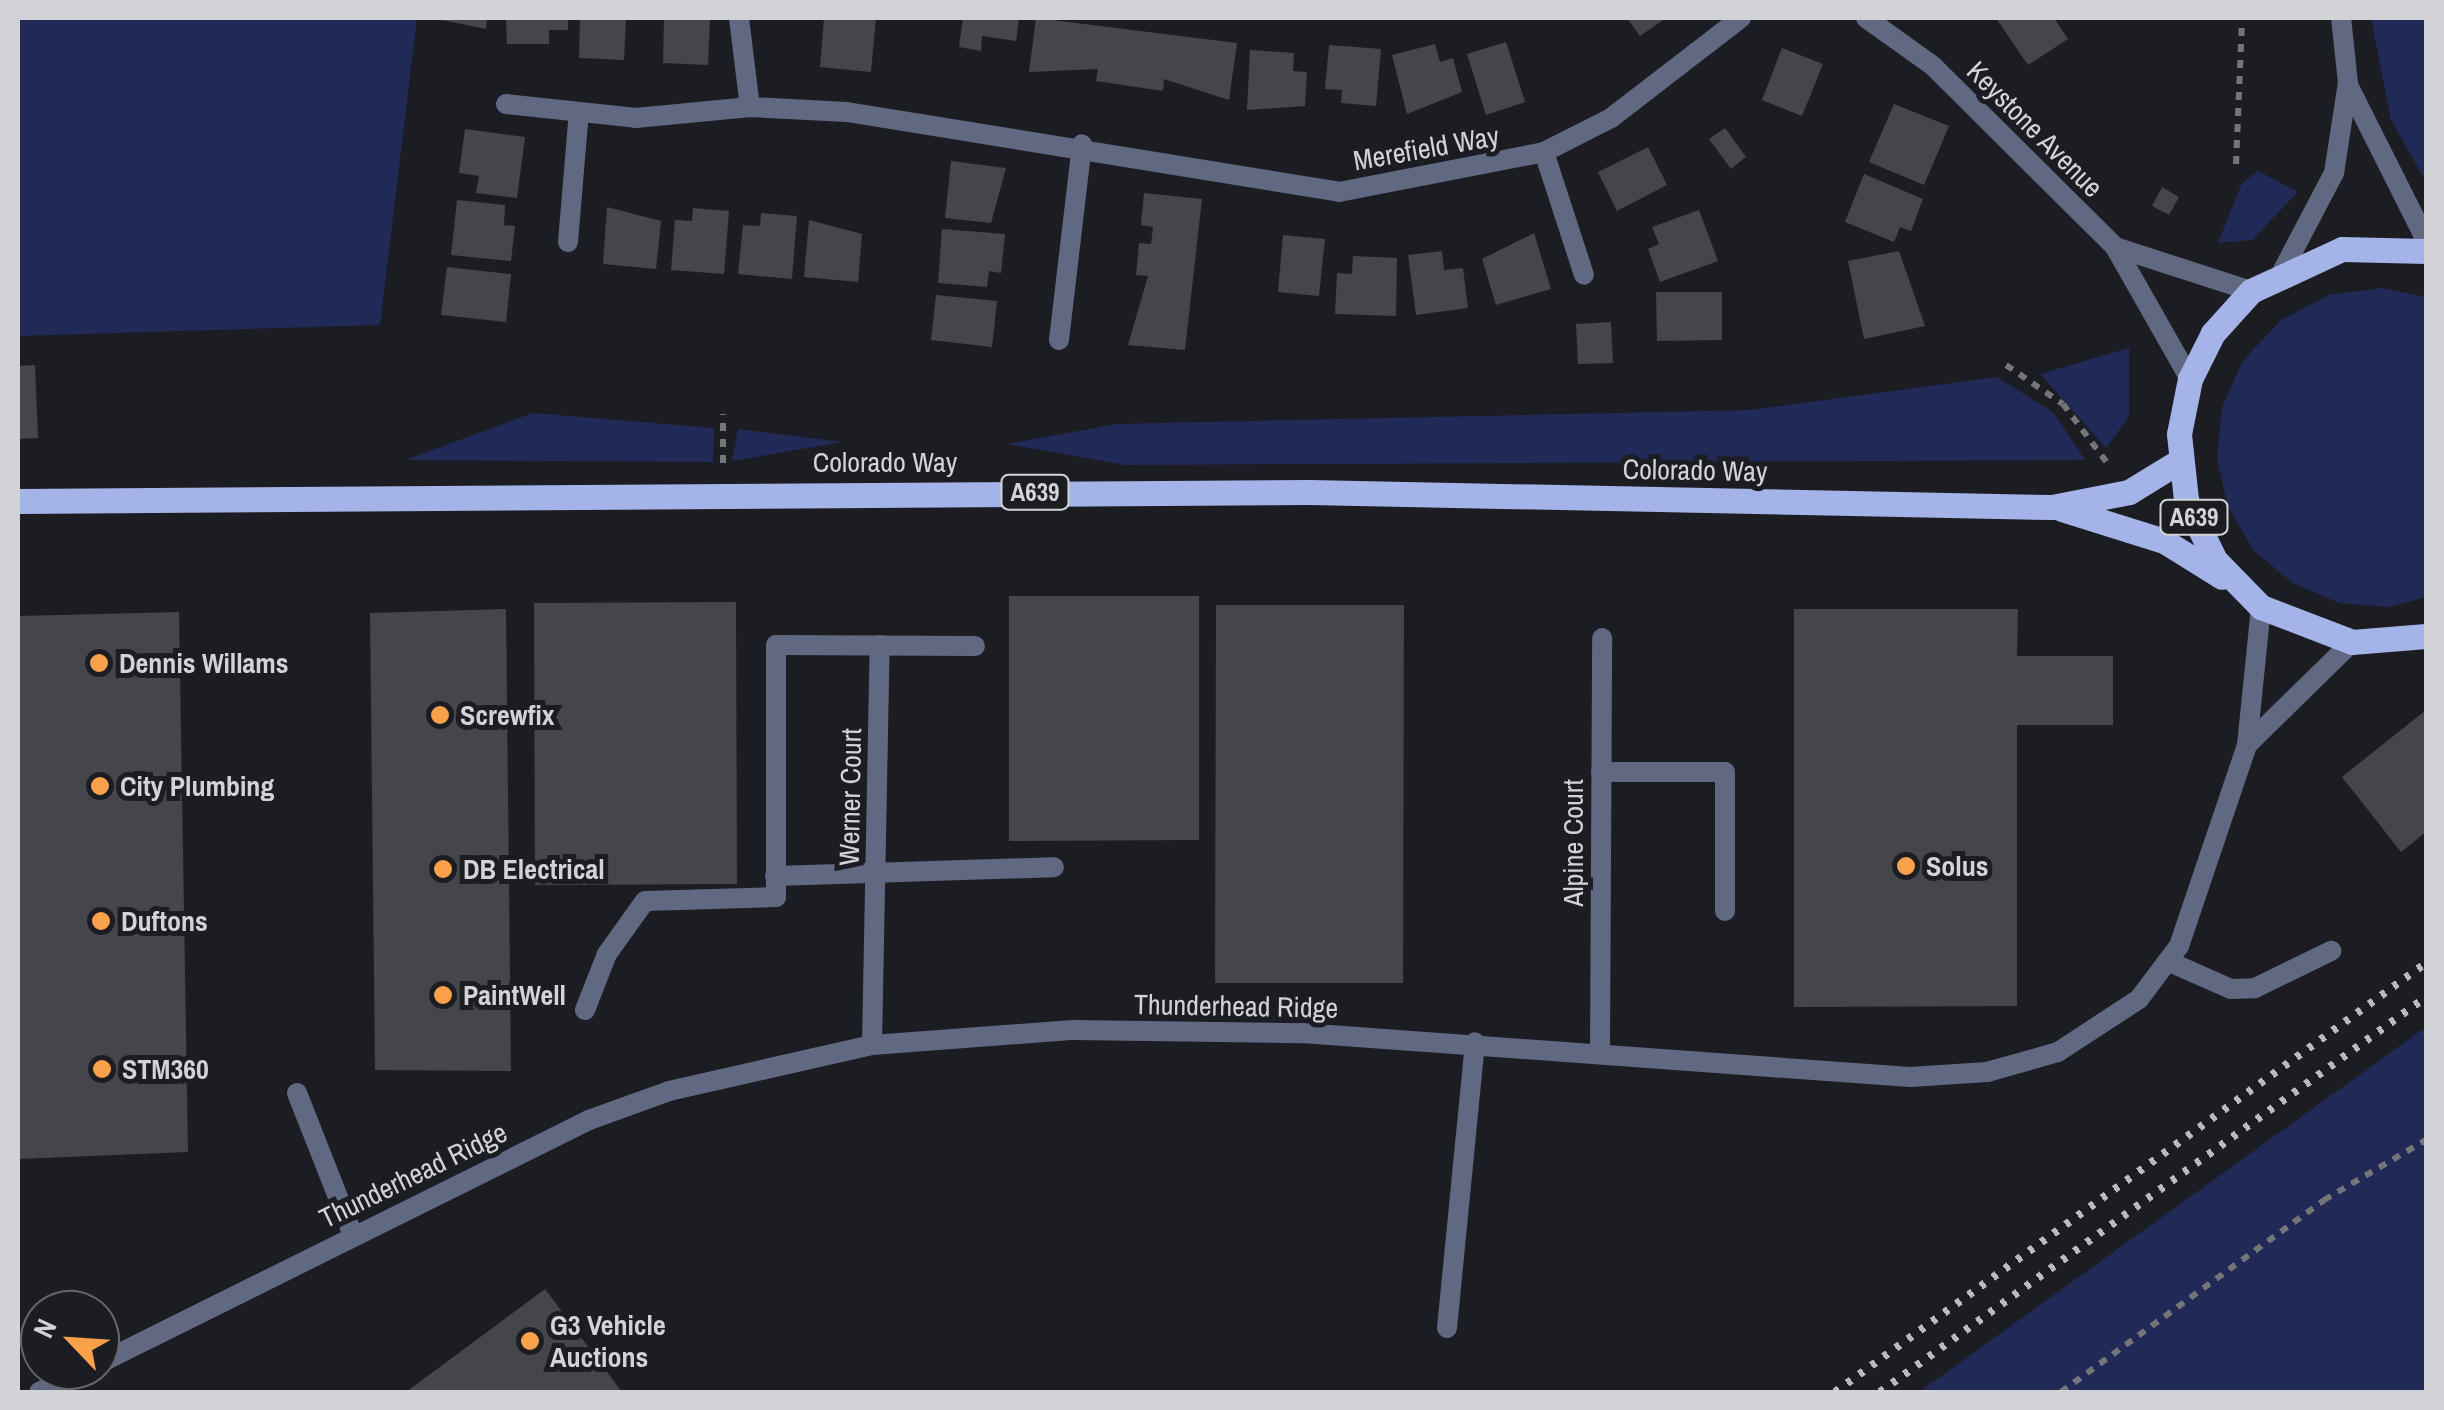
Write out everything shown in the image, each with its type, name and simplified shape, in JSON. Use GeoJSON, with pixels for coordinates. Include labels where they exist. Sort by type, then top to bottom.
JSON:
{"type":"FeatureCollection","features":[{"type":"Feature","properties":{"kind":"main road","name":"A639"},"geometry":{"type":"LineString","coordinates":[[2426,251],[2342,249],[2283,270],[2251,291],[2212,333],[2190,379],[2182,460],[2186,500],[2236,585],[2261,607],[2352,642],[2426,636]]}},
{"type":"Feature","properties":{"kind":"main road","name":"Colorado Way"},"geometry":{"type":"LineString","coordinates":[[18,500],[722,492],[2052,506],[2129,492],[2182,460]]}},
{"type":"Feature","properties":{"kind":"main road","name":"Colorado Way"},"geometry":{"type":"LineString","coordinates":[[2052,506],[2164,541],[2236,585]]}},
{"type":"Feature","properties":{"kind":"street"},"geometry":{"type":"LineString","coordinates":[[739,18],[750,108]]}},
{"type":"Feature","properties":{"kind":"street","name":"Merefield Way"},"geometry":{"type":"LineString","coordinates":[[506,104],[579,112],[750,108],[1082,144],[1339,192],[1544,152],[1611,118],[1740,18]]}},
{"type":"Feature","properties":{"kind":"street","name":"Keystone Avenue"},"geometry":{"type":"LineString","coordinates":[[1866,18],[1942,74],[2115,247],[2190,379]]}},
{"type":"Feature","properties":{"kind":"street"},"geometry":{"type":"LineString","coordinates":[[2283,270],[2334,173],[2348,83],[2341,18]]}},
{"type":"Feature","properties":{"kind":"street"},"geometry":{"type":"LineString","coordinates":[[2348,83],[2426,240]]}},
{"type":"Feature","properties":{"kind":"street"},"geometry":{"type":"LineString","coordinates":[[568,242],[579,112]]}},
{"type":"Feature","properties":{"kind":"street"},"geometry":{"type":"LineString","coordinates":[[1058,340],[1082,144]]}},
{"type":"Feature","properties":{"kind":"street"},"geometry":{"type":"LineString","coordinates":[[1544,152],[1584,274]]}},
{"type":"Feature","properties":{"kind":"street","name":"Keystone Avenue"},"geometry":{"type":"LineString","coordinates":[[2115,247],[2251,291]]}},
{"type":"Feature","properties":{"kind":"street","name":"Thunderhead Ridge"},"geometry":{"type":"LineString","coordinates":[[120,1352],[589,1120],[668,1091],[872,1044],[1073,1030],[1476,1042],[1910,1077],[1988,1072],[2058,1052],[2117,1018],[2172,962],[2204,890],[2246,745],[2261,607]]}},
{"type":"Feature","properties":{"kind":"street","name":"Alpine Court"},"geometry":{"type":"LineString","coordinates":[[1600,1049],[1602,638]]}},
{"type":"Feature","properties":{"kind":"street","name":"Thunderhead Ridge"},"geometry":{"type":"LineString","coordinates":[[2246,745],[2352,642]]}},
{"type":"Feature","properties":{"kind":"street"},"geometry":{"type":"LineString","coordinates":[[585,1010],[607,954],[646,901],[776,897],[776,645],[975,646]]}},
{"type":"Feature","properties":{"kind":"street","name":"Werner Court"},"geometry":{"type":"LineString","coordinates":[[872,1044],[880,645]]}},
{"type":"Feature","properties":{"kind":"street"},"geometry":{"type":"LineString","coordinates":[[1601,772],[1726,772],[1725,911]]}},
{"type":"Feature","properties":{"kind":"street"},"geometry":{"type":"LineString","coordinates":[[775,876],[1054,867]]}},
{"type":"Feature","properties":{"kind":"street"},"geometry":{"type":"LineString","coordinates":[[2172,962],[2231,989],[2255,988],[2331,951]]}},
{"type":"Feature","properties":{"kind":"street"},"geometry":{"type":"LineString","coordinates":[[1448,1328],[1476,1042]]}},
{"type":"Feature","properties":{"kind":"street"},"geometry":{"type":"LineString","coordinates":[[297,1093],[353,1235]]}},
{"type":"Feature","properties":{"kind":"path"},"geometry":{"type":"LineString","coordinates":[[2236,164],[2242,18]]}},
{"type":"Feature","properties":{"kind":"path"},"geometry":{"type":"LineString","coordinates":[[2006,365],[2064,404],[2129,492]]}},
{"type":"Feature","properties":{"kind":"path"},"geometry":{"type":"LineString","coordinates":[[722,492],[724,414]]}},
{"type":"Feature","properties":{"kind":"path"},"geometry":{"type":"LineString","coordinates":[[2061,1392],[2324,1200],[2426,1140]]}},
{"type":"Feature","properties":{"kind":"shaded area"},"geometry":{"type":"Polygon","coordinates":[[[18,18],[417,18],[380,325],[18,336],[18,18]]]}},
{"type":"Feature","properties":{"kind":"shaded area"},"geometry":{"type":"Polygon","coordinates":[[[2371,18],[2426,18],[2426,182],[2391,120],[2371,18]]]}},
{"type":"Feature","properties":{"kind":"shaded area"},"geometry":{"type":"Polygon","coordinates":[[[2258,171],[2298,192],[2252,240],[2218,243],[2242,183],[2258,171]]]}},
{"type":"Feature","properties":{"kind":"shaded area"},"geometry":{"type":"Polygon","coordinates":[[[2382,288],[2426,297],[2426,597],[2390,607],[2339,603],[2293,583],[2254,551],[2228,507],[2217,458],[2222,408],[2242,362],[2280,321],[2328,295],[2382,288]]]}},
{"type":"Feature","properties":{"kind":"shaded area"},"geometry":{"type":"Polygon","coordinates":[[[2129,348],[2129,417],[2106,448],[2040,374],[2129,348]]]}},
{"type":"Feature","properties":{"kind":"shaded area"},"geometry":{"type":"Polygon","coordinates":[[[1997,377],[2054,413],[2085,460],[1125,465],[1007,444],[1117,424],[1750,410],[1997,377]]]}},
{"type":"Feature","properties":{"kind":"shaded area"},"geometry":{"type":"Polygon","coordinates":[[[533,413],[714,428],[713,462],[405,460],[533,413]]]}},
{"type":"Feature","properties":{"kind":"shaded area"},"geometry":{"type":"Polygon","coordinates":[[[738,429],[843,442],[732,461],[738,429]]]}},
{"type":"Feature","properties":{"kind":"shaded area"},"geometry":{"type":"Polygon","coordinates":[[[2426,1027],[2426,1392],[1919,1392],[2426,1027]]]}},
{"type":"Feature","properties":{"kind":"building"},"geometry":{"type":"Polygon","coordinates":[[[432,18],[487,18],[486,29],[432,18]]]}},
{"type":"Feature","properties":{"kind":"building"},"geometry":{"type":"Polygon","coordinates":[[[506,18],[568,18],[568,30],[549,30],[549,44],[507,44],[506,18]]]}},
{"type":"Feature","properties":{"kind":"building"},"geometry":{"type":"Polygon","coordinates":[[[580,18],[626,18],[624,60],[579,58],[580,18]]]}},
{"type":"Feature","properties":{"kind":"building"},"geometry":{"type":"Polygon","coordinates":[[[664,18],[710,18],[708,65],[663,63],[664,18]]]}},
{"type":"Feature","properties":{"kind":"building"},"geometry":{"type":"Polygon","coordinates":[[[824,18],[876,18],[871,72],[820,67],[824,18]]]}},
{"type":"Feature","properties":{"kind":"building"},"geometry":{"type":"Polygon","coordinates":[[[963,18],[1019,18],[1016,41],[982,36],[981,51],[959,47],[963,18]]]}},
{"type":"Feature","properties":{"kind":"building"},"geometry":{"type":"Polygon","coordinates":[[[1036,18],[1237,43],[1229,100],[1164,79],[1163,91],[1096,81],[1098,69],[1029,72],[1036,18]]]}},
{"type":"Feature","properties":{"kind":"building"},"geometry":{"type":"Polygon","coordinates":[[[1627,18],[1666,18],[1640,36],[1627,18]]]}},
{"type":"Feature","properties":{"kind":"building"},"geometry":{"type":"Polygon","coordinates":[[[1996,18],[2054,18],[2068,39],[2028,65],[1996,18]]]}},
{"type":"Feature","properties":{"kind":"building"},"geometry":{"type":"Polygon","coordinates":[[[1506,42],[1525,102],[1486,115],[1467,54],[1506,42]]]}},
{"type":"Feature","properties":{"kind":"building"},"geometry":{"type":"Polygon","coordinates":[[[1435,44],[1440,62],[1453,58],[1462,92],[1407,114],[1392,55],[1435,44]]]}},
{"type":"Feature","properties":{"kind":"building"},"geometry":{"type":"Polygon","coordinates":[[[1329,45],[1381,49],[1376,106],[1341,103],[1342,90],[1325,89],[1329,45]]]}},
{"type":"Feature","properties":{"kind":"building"},"geometry":{"type":"Polygon","coordinates":[[[1782,48],[1823,64],[1802,116],[1762,100],[1782,48]]]}},
{"type":"Feature","properties":{"kind":"building"},"geometry":{"type":"Polygon","coordinates":[[[1250,50],[1294,53],[1293,71],[1307,72],[1305,106],[1247,110],[1250,50]]]}},
{"type":"Feature","properties":{"kind":"building"},"geometry":{"type":"Polygon","coordinates":[[[1894,104],[1949,126],[1924,185],[1869,162],[1894,104]]]}},
{"type":"Feature","properties":{"kind":"building"},"geometry":{"type":"Polygon","coordinates":[[[1725,128],[1746,157],[1731,169],[1709,139],[1725,128]]]}},
{"type":"Feature","properties":{"kind":"building"},"geometry":{"type":"Polygon","coordinates":[[[465,129],[525,137],[517,198],[476,193],[479,176],[459,173],[465,129]]]}},
{"type":"Feature","properties":{"kind":"building"},"geometry":{"type":"Polygon","coordinates":[[[1648,147],[1667,185],[1617,211],[1598,172],[1648,147]]]}},
{"type":"Feature","properties":{"kind":"building"},"geometry":{"type":"Polygon","coordinates":[[[951,161],[1006,168],[991,223],[945,218],[951,161]]]}},
{"type":"Feature","properties":{"kind":"building"},"geometry":{"type":"Polygon","coordinates":[[[1864,174],[1923,199],[1911,231],[1900,227],[1894,242],[1845,222],[1864,174]]]}},
{"type":"Feature","properties":{"kind":"building"},"geometry":{"type":"Polygon","coordinates":[[[2162,187],[2179,197],[2169,215],[2152,206],[2162,187]]]}},
{"type":"Feature","properties":{"kind":"building"},"geometry":{"type":"Polygon","coordinates":[[[1144,193],[1202,199],[1185,350],[1128,345],[1148,276],[1136,275],[1139,243],[1151,244],[1153,227],[1141,225],[1144,193]]]}},
{"type":"Feature","properties":{"kind":"building"},"geometry":{"type":"Polygon","coordinates":[[[457,200],[505,205],[504,225],[515,226],[511,261],[451,255],[457,200]]]}},
{"type":"Feature","properties":{"kind":"building"},"geometry":{"type":"Polygon","coordinates":[[[607,207],[661,221],[656,269],[603,264],[607,207]]]}},
{"type":"Feature","properties":{"kind":"building"},"geometry":{"type":"Polygon","coordinates":[[[693,208],[729,211],[724,274],[671,270],[675,220],[692,221],[693,208]]]}},
{"type":"Feature","properties":{"kind":"building"},"geometry":{"type":"Polygon","coordinates":[[[1699,210],[1718,261],[1660,282],[1648,249],[1659,244],[1652,227],[1699,210]]]}},
{"type":"Feature","properties":{"kind":"building"},"geometry":{"type":"Polygon","coordinates":[[[761,213],[797,216],[792,279],[738,274],[743,225],[760,226],[761,213]]]}},
{"type":"Feature","properties":{"kind":"building"},"geometry":{"type":"Polygon","coordinates":[[[809,220],[862,234],[858,282],[804,277],[809,220]]]}},
{"type":"Feature","properties":{"kind":"building"},"geometry":{"type":"Polygon","coordinates":[[[942,229],[1005,234],[1001,273],[989,271],[987,287],[938,283],[942,229]]]}},
{"type":"Feature","properties":{"kind":"building"},"geometry":{"type":"Polygon","coordinates":[[[1534,233],[1551,289],[1496,305],[1482,259],[1534,233]]]}},
{"type":"Feature","properties":{"kind":"building"},"geometry":{"type":"Polygon","coordinates":[[[1283,235],[1325,239],[1319,296],[1278,292],[1283,235]]]}},
{"type":"Feature","properties":{"kind":"building"},"geometry":{"type":"Polygon","coordinates":[[[1442,251],[1444,270],[1463,268],[1468,308],[1416,315],[1408,255],[1442,251]]]}},
{"type":"Feature","properties":{"kind":"building"},"geometry":{"type":"Polygon","coordinates":[[[1899,251],[1925,326],[1864,339],[1848,261],[1899,251]]]}},
{"type":"Feature","properties":{"kind":"building"},"geometry":{"type":"Polygon","coordinates":[[[1353,256],[1397,258],[1396,316],[1335,314],[1337,273],[1352,274],[1353,256]]]}},
{"type":"Feature","properties":{"kind":"building"},"geometry":{"type":"Polygon","coordinates":[[[447,267],[511,274],[506,322],[441,315],[447,267]]]}},
{"type":"Feature","properties":{"kind":"building"},"geometry":{"type":"Polygon","coordinates":[[[1656,292],[1722,292],[1722,340],[1657,341],[1656,292]]]}},
{"type":"Feature","properties":{"kind":"building"},"geometry":{"type":"Polygon","coordinates":[[[936,295],[997,301],[992,347],[931,340],[936,295]]]}},
{"type":"Feature","properties":{"kind":"building"},"geometry":{"type":"Polygon","coordinates":[[[1611,322],[1613,363],[1578,364],[1576,324],[1611,322]]]}},
{"type":"Feature","properties":{"kind":"building"},"geometry":{"type":"Polygon","coordinates":[[[35,365],[38,438],[18,439],[18,366],[35,365]]]}},
{"type":"Feature","properties":{"kind":"building"},"geometry":{"type":"Polygon","coordinates":[[[1009,596],[1199,596],[1199,840],[1009,841],[1009,596]]]}},
{"type":"Feature","properties":{"kind":"building"},"geometry":{"type":"Polygon","coordinates":[[[736,602],[737,884],[535,885],[534,603],[736,602]]]}},
{"type":"Feature","properties":{"kind":"building"},"geometry":{"type":"Polygon","coordinates":[[[1216,605],[1404,605],[1403,983],[1215,983],[1216,605]]]}},
{"type":"Feature","properties":{"kind":"building"},"geometry":{"type":"Polygon","coordinates":[[[506,609],[511,1071],[375,1070],[370,613],[506,609]]]}},
{"type":"Feature","properties":{"kind":"building","name":"Solus"},"geometry":{"type":"Polygon","coordinates":[[[1794,609],[2018,609],[2017,656],[2113,656],[2113,725],[2017,725],[2017,1006],[1794,1007],[1794,609]]]}},
{"type":"Feature","properties":{"kind":"building"},"geometry":{"type":"Polygon","coordinates":[[[179,612],[188,1152],[18,1159],[18,616],[179,612]]]}},
{"type":"Feature","properties":{"kind":"building"},"geometry":{"type":"Polygon","coordinates":[[[2426,710],[2426,832],[2401,852],[2342,777],[2426,710]]]}},
{"type":"Feature","properties":{"kind":"building","name":"G3 Vehicle Auctions"},"geometry":{"type":"Polygon","coordinates":[[[545,1289],[622,1392],[406,1392],[545,1289]]]}},
{"type":"Feature","properties":{"kind":"railway"},"geometry":{"type":"LineString","coordinates":[[1835,1392],[2426,963]]}},
{"type":"Feature","properties":{"kind":"railway"},"geometry":{"type":"LineString","coordinates":[[1880,1392],[2426,997]]}},
{"type":"Feature","properties":{"kind":"place","name":"Dennis Willams"},"geometry":{"type":"Point","coordinates":[99,663]}},
{"type":"Feature","properties":{"kind":"place","name":"Screwfix"},"geometry":{"type":"Point","coordinates":[440,715]}},
{"type":"Feature","properties":{"kind":"place","name":"City Plumbing"},"geometry":{"type":"Point","coordinates":[100,786]}},
{"type":"Feature","properties":{"kind":"place","name":"Solus"},"geometry":{"type":"Point","coordinates":[1906,866]}},
{"type":"Feature","properties":{"kind":"place","name":"DB Electrical"},"geometry":{"type":"Point","coordinates":[443,869]}},
{"type":"Feature","properties":{"kind":"place","name":"Duftons"},"geometry":{"type":"Point","coordinates":[101,921]}},
{"type":"Feature","properties":{"kind":"place","name":"PaintWell"},"geometry":{"type":"Point","coordinates":[443,995]}},
{"type":"Feature","properties":{"kind":"place","name":"STM360"},"geometry":{"type":"Point","coordinates":[102,1069]}},
{"type":"Feature","properties":{"kind":"place","name":"G3 Vehicle Auctions"},"geometry":{"type":"Point","coordinates":[530,1341]}}]}
